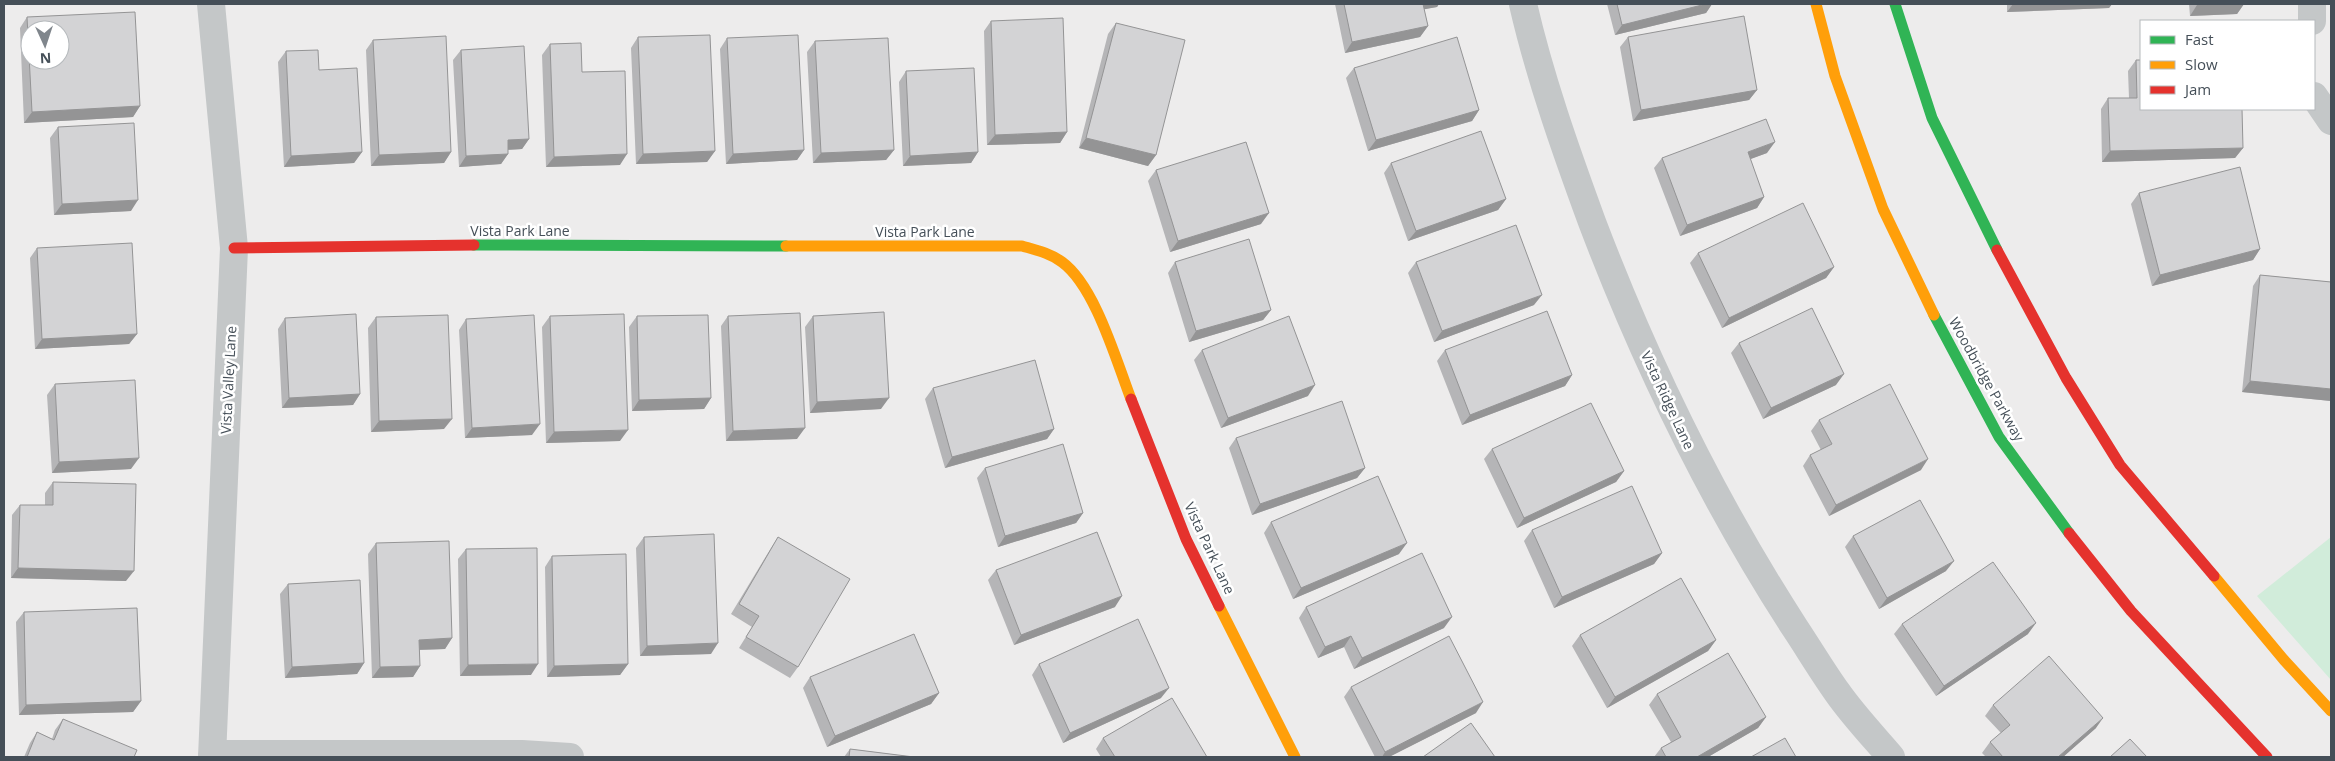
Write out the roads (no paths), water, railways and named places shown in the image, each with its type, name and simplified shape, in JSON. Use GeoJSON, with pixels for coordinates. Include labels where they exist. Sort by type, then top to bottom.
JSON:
{"type":"FeatureCollection","features":[{"type":"Feature","properties":{"kind":"main road","name":"Woodbridge Parkway"},"geometry":{"type":"LineString","coordinates":[[1816,4],[1835,76],[1883,209],[1939,324],[1999,437],[2091,563],[2131,611],[2267,757]]}},
{"type":"Feature","properties":{"kind":"main road"},"geometry":{"type":"LineString","coordinates":[[1895,4],[1932,118],[1992,241],[2066,378],[2120,465],[2284,660],[2331,711]]}},
{"type":"Feature","properties":{"kind":"main road","name":"Vista Park Lane"},"geometry":{"type":"LineString","coordinates":[[234,248],[482,245],[1022,246],[1047,252],[1074,271],[1090,298],[1186,539],[1295,757]]}},
{"type":"Feature","properties":{"kind":"street","name":"Vista Valley Lane"},"geometry":{"type":"LineString","coordinates":[[211,4],[234,248],[212,756]]}},
{"type":"Feature","properties":{"kind":"street","name":"Vista Ridge Lane"},"geometry":{"type":"LineString","coordinates":[[1523,4],[1534,51],[1581,193],[1648,359],[1689,446],[1734,530],[1810,652],[1837,692],[1891,757]]}},
{"type":"Feature","properties":{"kind":"street"},"geometry":{"type":"LineString","coordinates":[[2312,4],[2312,20]]}},
{"type":"Feature","properties":{"kind":"street"},"geometry":{"type":"LineString","coordinates":[[2315,97],[2331,121]]}},
{"type":"Feature","properties":{"kind":"street"},"geometry":{"type":"LineString","coordinates":[[212,756],[505,754],[572,757]]}}]}
